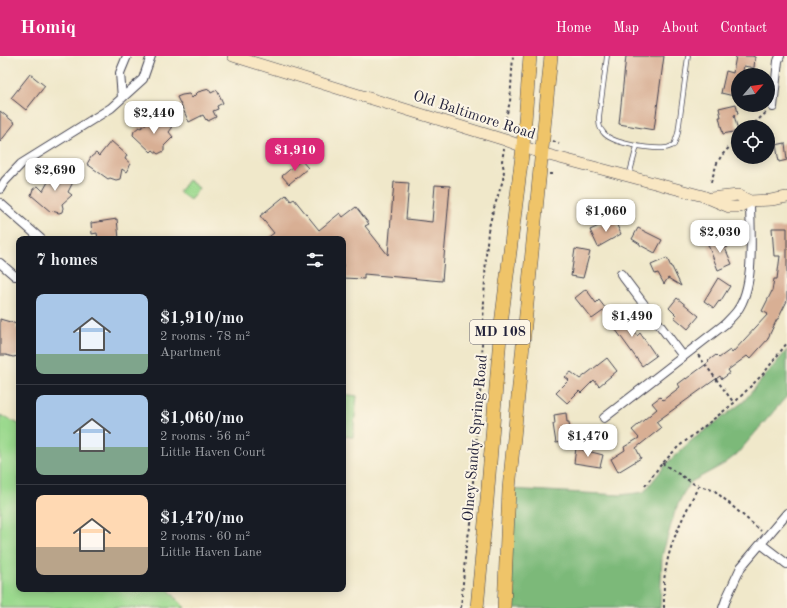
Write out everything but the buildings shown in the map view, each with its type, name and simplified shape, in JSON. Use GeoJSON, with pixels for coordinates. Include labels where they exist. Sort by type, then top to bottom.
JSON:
{"type":"FeatureCollection","features":[{"type":"Feature","properties":{"kind":"main road","name":"Olney Sandy Spring Road"},"geometry":{"type":"LineString","coordinates":[[477,608],[501,324],[523,147],[530,56]]}},
{"type":"Feature","properties":{"kind":"main road","name":"MD 108"},"geometry":{"type":"LineString","coordinates":[[504,608],[509,489],[551,56]]}},
{"type":"Feature","properties":{"kind":"street"},"geometry":{"type":"LineString","coordinates":[[122,98],[120,73],[127,56]]}},
{"type":"Feature","properties":{"kind":"street"},"geometry":{"type":"LineString","coordinates":[[0,189],[5,181],[22,164],[111,108],[143,80],[151,56]]}},
{"type":"Feature","properties":{"kind":"street","name":"Old Baltimore Road"},"geometry":{"type":"LineString","coordinates":[[233,56],[505,140],[541,153],[708,198],[729,207],[739,208],[750,201],[771,200],[787,197]]}},
{"type":"Feature","properties":{"kind":"street"},"geometry":{"type":"LineString","coordinates":[[775,89],[778,61],[780,56]]}},
{"type":"Feature","properties":{"kind":"street"},"geometry":{"type":"LineString","coordinates":[[604,418],[693,349],[724,324],[738,310],[750,275],[750,201]]}},
{"type":"Feature","properties":{"kind":"street"},"geometry":{"type":"LineString","coordinates":[[0,203],[38,236]]}},
{"type":"Feature","properties":{"kind":"street"},"geometry":{"type":"LineString","coordinates":[[0,263],[16,276]]}},
{"type":"Feature","properties":{"kind":"street"},"geometry":{"type":"LineString","coordinates":[[621,274],[683,356]]}},
{"type":"Feature","properties":{"kind":"street"},"geometry":{"type":"LineString","coordinates":[[723,608],[741,567],[787,513]]}},
{"type":"Feature","properties":{"kind":"street"},"geometry":{"type":"LineString","coordinates":[[761,544],[787,564]]}},
{"type":"Feature","properties":{"kind":"lane"},"geometry":{"type":"LineString","coordinates":[[607,56],[599,118],[599,126],[603,134],[610,138],[637,146],[667,148],[674,145],[678,134],[688,56]]}},
{"type":"Feature","properties":{"kind":"lane"},"geometry":{"type":"LineString","coordinates":[[629,177],[637,146]]}},
{"type":"Feature","properties":{"kind":"path"},"geometry":{"type":"LineString","coordinates":[[461,608],[466,546],[473,514],[473,471],[483,361],[482,345],[488,231],[503,180],[504,170],[502,162],[507,126],[506,117],[510,102],[513,56]]}},
{"type":"Feature","properties":{"kind":"path"},"geometry":{"type":"LineString","coordinates":[[758,120],[767,112]]}},
{"type":"Feature","properties":{"kind":"path"},"geometry":{"type":"LineString","coordinates":[[711,182],[717,163],[731,145]]}},
{"type":"Feature","properties":{"kind":"path"},"geometry":{"type":"LineString","coordinates":[[645,486],[662,463],[678,447],[734,403],[764,373],[787,343]]}},
{"type":"Feature","properties":{"kind":"path"},"geometry":{"type":"LineString","coordinates":[[693,349],[734,403]]}},
{"type":"Feature","properties":{"kind":"path"},"geometry":{"type":"LineString","coordinates":[[662,463],[681,476],[715,491],[747,517],[767,536]]}},
{"type":"Feature","properties":{"kind":"path"},"geometry":{"type":"LineString","coordinates":[[664,608],[666,569],[672,544],[699,485]]}},
{"type":"Feature","properties":{"kind":"green space"},"geometry":{"type":"Polygon","coordinates":[[[188,180],[199,188],[190,200],[179,192],[188,180]]]}},
{"type":"Feature","properties":{"kind":"green space"},"geometry":{"type":"Polygon","coordinates":[[[787,350],[787,396],[736,455],[724,464],[691,482],[683,494],[675,511],[662,556],[660,608],[504,608],[509,489],[621,495],[644,492],[668,462],[692,440],[743,402],[787,350]]]}},
{"type":"Feature","properties":{"kind":"green space"},"geometry":{"type":"Polygon","coordinates":[[[346,394],[357,396],[353,437],[346,436],[346,394]]]}},
{"type":"Feature","properties":{"kind":"green space"},"geometry":{"type":"Polygon","coordinates":[[[0,415],[16,423],[16,592],[171,592],[185,608],[0,608],[0,415]]]}}]}
